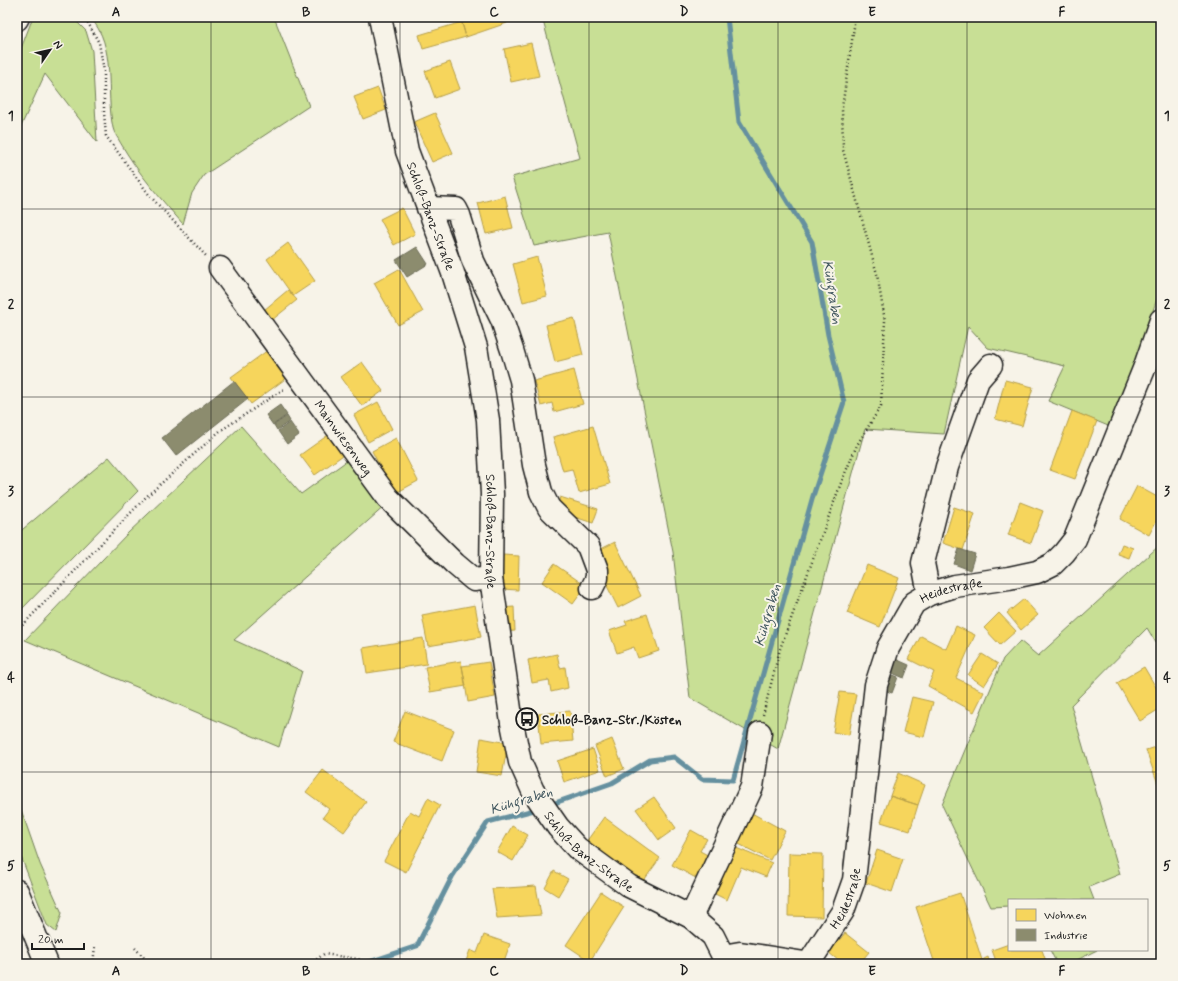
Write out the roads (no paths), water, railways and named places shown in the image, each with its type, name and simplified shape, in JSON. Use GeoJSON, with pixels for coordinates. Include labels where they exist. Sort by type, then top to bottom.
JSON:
{"type":"FeatureCollection","features":[{"type":"Feature","properties":{"kind":"street","name":"Schloß-Banz-Straße"},"geometry":{"type":"LineString","coordinates":[[380,17],[407,151],[453,272],[476,347],[488,420],[492,494],[491,578],[512,723],[520,762],[533,791],[558,828],[577,848],[629,886],[690,917],[713,936],[723,960]]}},
{"type":"Feature","properties":{"kind":"street"},"geometry":{"type":"LineString","coordinates":[[428,208],[456,209],[459,215],[473,261],[502,320],[521,380],[533,458],[541,492],[549,508],[588,546],[597,570],[597,578],[592,588]]}},
{"type":"Feature","properties":{"kind":"street","name":"Mainwiesenweg"},"geometry":{"type":"LineString","coordinates":[[220,268],[388,498],[455,564],[474,580],[491,578]]}},
{"type":"Feature","properties":{"kind":"street","name":"Heidestraße"},"geometry":{"type":"LineString","coordinates":[[810,963],[843,911],[854,880],[876,685],[888,648],[914,602],[929,594],[955,586],[1009,578],[1037,572],[1052,564],[1064,553],[1075,539],[1144,369],[1161,320]]}},
{"type":"Feature","properties":{"kind":"street"},"geometry":{"type":"LineString","coordinates":[[929,594],[923,563],[947,467],[978,380],[991,365]]}},
{"type":"Feature","properties":{"kind":"street"},"geometry":{"type":"LineString","coordinates":[[690,917],[704,886],[717,864],[752,787],[760,733]]}},
{"type":"Feature","properties":{"kind":"street"},"geometry":{"type":"LineString","coordinates":[[17,891],[47,964]]}},
{"type":"Feature","properties":{"kind":"street"},"geometry":{"type":"LineString","coordinates":[[723,960],[740,953],[810,963]]}},
{"type":"Feature","properties":{"kind":"waterway","name":"Kühgraben"},"geometry":{"type":"LineString","coordinates":[[549,805],[612,783],[650,760],[674,757],[702,779],[733,780],[813,496],[844,402],[828,335],[812,242],[739,122],[727,17]]}},
{"type":"Feature","properties":{"kind":"waterway","name":"Kühgraben"},"geometry":{"type":"LineString","coordinates":[[363,964],[417,946],[452,877],[488,822],[538,809]]}},
{"type":"Feature","properties":{"kind":"place","name":"Schloß-Banz-Str./Kösten"},"geometry":{"type":"Point","coordinates":[527,719]}}]}
